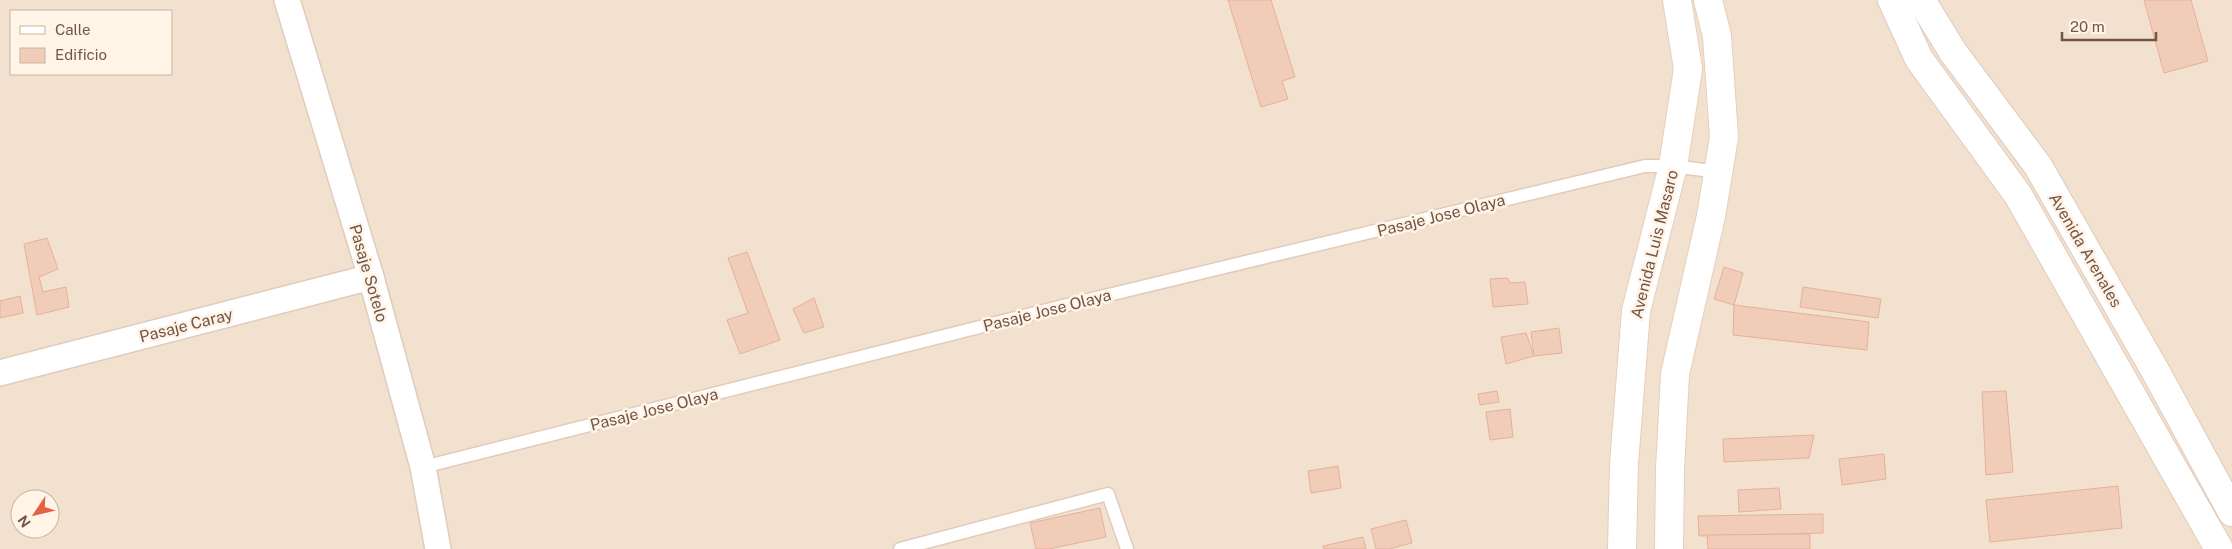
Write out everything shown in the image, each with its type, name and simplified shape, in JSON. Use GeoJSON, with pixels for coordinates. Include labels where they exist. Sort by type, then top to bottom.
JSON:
{"type":"FeatureCollection","features":[{"type":"Feature","properties":{"kind":"street","name":"Pasaje Sotelo"},"geometry":{"type":"LineString","coordinates":[[287,0],[372,277],[423,467],[438,549]]}},
{"type":"Feature","properties":{"kind":"street","name":"Avenida Luis Masaro"},"geometry":{"type":"LineString","coordinates":[[1622,549],[1624,464],[1636,311],[1673,166],[1688,69],[1677,0]]}},
{"type":"Feature","properties":{"kind":"street"},"geometry":{"type":"LineString","coordinates":[[1669,549],[1670,469],[1675,374],[1711,216],[1724,136],[1717,36],[1708,0]]}},
{"type":"Feature","properties":{"kind":"street"},"geometry":{"type":"LineString","coordinates":[[1892,0],[1919,59],[2018,195],[2219,549]]}},
{"type":"Feature","properties":{"kind":"street","name":"Avenida Arenales"},"geometry":{"type":"LineString","coordinates":[[1921,0],[1953,52],[2038,166],[2157,374],[2232,512]]}},
{"type":"Feature","properties":{"kind":"street","name":"Pasaje Caray"},"geometry":{"type":"LineString","coordinates":[[0,372],[372,277]]}},
{"type":"Feature","properties":{"kind":"lane","name":"Pasaje Jose Olaya"},"geometry":{"type":"LineString","coordinates":[[423,467],[1091,299],[1645,166],[1673,166],[1718,172]]}},
{"type":"Feature","properties":{"kind":"lane"},"geometry":{"type":"LineString","coordinates":[[900,549],[1108,494],[1127,549]]}},
{"type":"Feature","properties":{"kind":"shaded area"},"geometry":{"type":"Polygon","coordinates":[[[0,0],[2232,0],[2232,549],[0,549],[0,0]]]}},
{"type":"Feature","properties":{"kind":"building"},"geometry":{"type":"Polygon","coordinates":[[[1228,0],[1271,0],[1295,77],[1282,81],[1288,99],[1261,107],[1228,0]]]}},
{"type":"Feature","properties":{"kind":"building"},"geometry":{"type":"Polygon","coordinates":[[[2144,0],[2191,0],[2208,61],[2164,73],[2144,0]]]}},
{"type":"Feature","properties":{"kind":"building"},"geometry":{"type":"Polygon","coordinates":[[[47,238],[58,269],[39,277],[43,292],[66,287],[69,307],[37,315],[24,244],[47,238]]]}},
{"type":"Feature","properties":{"kind":"building"},"geometry":{"type":"Polygon","coordinates":[[[747,252],[780,340],[740,354],[727,320],[748,313],[728,258],[747,252]]]}},
{"type":"Feature","properties":{"kind":"building"},"geometry":{"type":"Polygon","coordinates":[[[1724,267],[1743,273],[1734,305],[1714,299],[1724,267]]]}},
{"type":"Feature","properties":{"kind":"building"},"geometry":{"type":"Polygon","coordinates":[[[1507,278],[1511,283],[1525,282],[1528,304],[1493,307],[1490,279],[1507,278]]]}},
{"type":"Feature","properties":{"kind":"building"},"geometry":{"type":"Polygon","coordinates":[[[1803,287],[1881,299],[1878,318],[1800,307],[1803,287]]]}},
{"type":"Feature","properties":{"kind":"building"},"geometry":{"type":"Polygon","coordinates":[[[20,296],[23,313],[0,318],[0,301],[20,296]]]}},
{"type":"Feature","properties":{"kind":"building"},"geometry":{"type":"Polygon","coordinates":[[[814,298],[824,327],[804,333],[793,309],[814,298]]]}},
{"type":"Feature","properties":{"kind":"building"},"geometry":{"type":"Polygon","coordinates":[[[1734,305],[1869,322],[1867,350],[1733,335],[1734,305]]]}},
{"type":"Feature","properties":{"kind":"building"},"geometry":{"type":"Polygon","coordinates":[[[1559,328],[1562,353],[1534,356],[1531,332],[1559,328]]]}},
{"type":"Feature","properties":{"kind":"building"},"geometry":{"type":"Polygon","coordinates":[[[1526,333],[1534,356],[1506,364],[1501,337],[1526,333]]]}},
{"type":"Feature","properties":{"kind":"building"},"geometry":{"type":"Polygon","coordinates":[[[1497,391],[1499,402],[1480,405],[1478,394],[1497,391]]]}},
{"type":"Feature","properties":{"kind":"building"},"geometry":{"type":"Polygon","coordinates":[[[2006,391],[2013,472],[1986,475],[1982,392],[2006,391]]]}},
{"type":"Feature","properties":{"kind":"building"},"geometry":{"type":"Polygon","coordinates":[[[1510,409],[1513,437],[1490,440],[1486,412],[1510,409]]]}},
{"type":"Feature","properties":{"kind":"building"},"geometry":{"type":"Polygon","coordinates":[[[1814,435],[1809,458],[1724,462],[1723,439],[1814,435]]]}},
{"type":"Feature","properties":{"kind":"building"},"geometry":{"type":"Polygon","coordinates":[[[1884,454],[1886,479],[1842,485],[1839,459],[1884,454]]]}},
{"type":"Feature","properties":{"kind":"building"},"geometry":{"type":"Polygon","coordinates":[[[1338,466],[1341,488],[1311,493],[1308,471],[1338,466]]]}},
{"type":"Feature","properties":{"kind":"building"},"geometry":{"type":"Polygon","coordinates":[[[2118,486],[2122,528],[1990,542],[1986,500],[2118,486]]]}},
{"type":"Feature","properties":{"kind":"building"},"geometry":{"type":"Polygon","coordinates":[[[1779,488],[1781,509],[1739,512],[1738,490],[1779,488]]]}},
{"type":"Feature","properties":{"kind":"building"},"geometry":{"type":"Polygon","coordinates":[[[1100,508],[1106,537],[1049,549],[1036,549],[1030,523],[1100,508]]]}},
{"type":"Feature","properties":{"kind":"building"},"geometry":{"type":"Polygon","coordinates":[[[1823,514],[1823,533],[1699,536],[1698,516],[1823,514]]]}},
{"type":"Feature","properties":{"kind":"building"},"geometry":{"type":"Polygon","coordinates":[[[1406,520],[1412,543],[1389,549],[1376,549],[1371,529],[1406,520]]]}},
{"type":"Feature","properties":{"kind":"building"},"geometry":{"type":"Polygon","coordinates":[[[1810,534],[1810,549],[1708,549],[1707,535],[1810,534]]]}},
{"type":"Feature","properties":{"kind":"building"},"geometry":{"type":"Polygon","coordinates":[[[1363,537],[1366,549],[1324,549],[1323,546],[1363,537]]]}}]}
